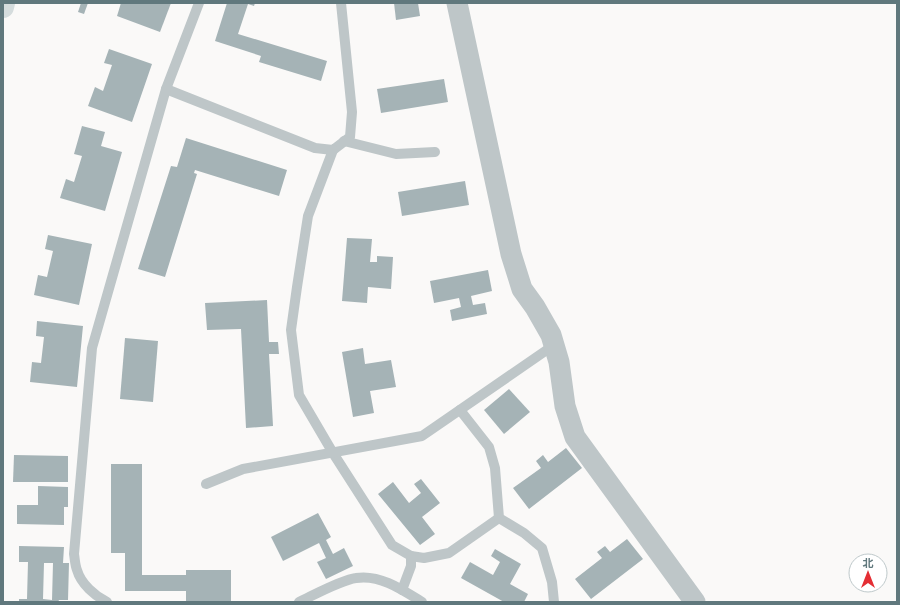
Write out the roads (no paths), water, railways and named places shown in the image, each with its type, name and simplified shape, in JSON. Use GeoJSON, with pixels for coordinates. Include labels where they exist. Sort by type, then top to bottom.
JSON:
{"type":"FeatureCollection","features":[{"type":"Feature","properties":{"kind":"main road"},"geometry":{"type":"LineString","coordinates":[[3,7],[4,3]]}},
{"type":"Feature","properties":{"kind":"street"},"geometry":{"type":"LineString","coordinates":[[457,3],[511,254],[522,289],[535,307],[551,335],[559,362],[564,406],[575,437],[695,602]]}},
{"type":"Feature","properties":{"kind":"lane"},"geometry":{"type":"LineString","coordinates":[[107,602],[97,597],[85,584],[77,572],[74,554],[92,348],[166,90],[200,3]]}},
{"type":"Feature","properties":{"kind":"lane"},"geometry":{"type":"LineString","coordinates":[[341,3],[352,112],[350,137],[333,150],[308,216],[291,330],[298,395],[392,545],[412,556],[424,558],[449,553],[499,518]]}},
{"type":"Feature","properties":{"kind":"lane"},"geometry":{"type":"LineString","coordinates":[[166,90],[315,148],[333,150]]}},
{"type":"Feature","properties":{"kind":"lane"},"geometry":{"type":"LineString","coordinates":[[344,141],[396,154],[435,152]]}},
{"type":"Feature","properties":{"kind":"lane"},"geometry":{"type":"LineString","coordinates":[[206,484],[243,469],[422,436],[554,345]]}},
{"type":"Feature","properties":{"kind":"lane"},"geometry":{"type":"LineString","coordinates":[[460,410],[489,447],[495,468],[499,518]]}},
{"type":"Feature","properties":{"kind":"lane"},"geometry":{"type":"LineString","coordinates":[[499,518],[524,533],[542,548],[552,582],[554,602]]}},
{"type":"Feature","properties":{"kind":"lane"},"geometry":{"type":"LineString","coordinates":[[402,590],[411,566],[412,556]]}},
{"type":"Feature","properties":{"kind":"lane"},"geometry":{"type":"LineString","coordinates":[[299,602],[356,578],[374,578],[402,590],[422,602]]}}]}
